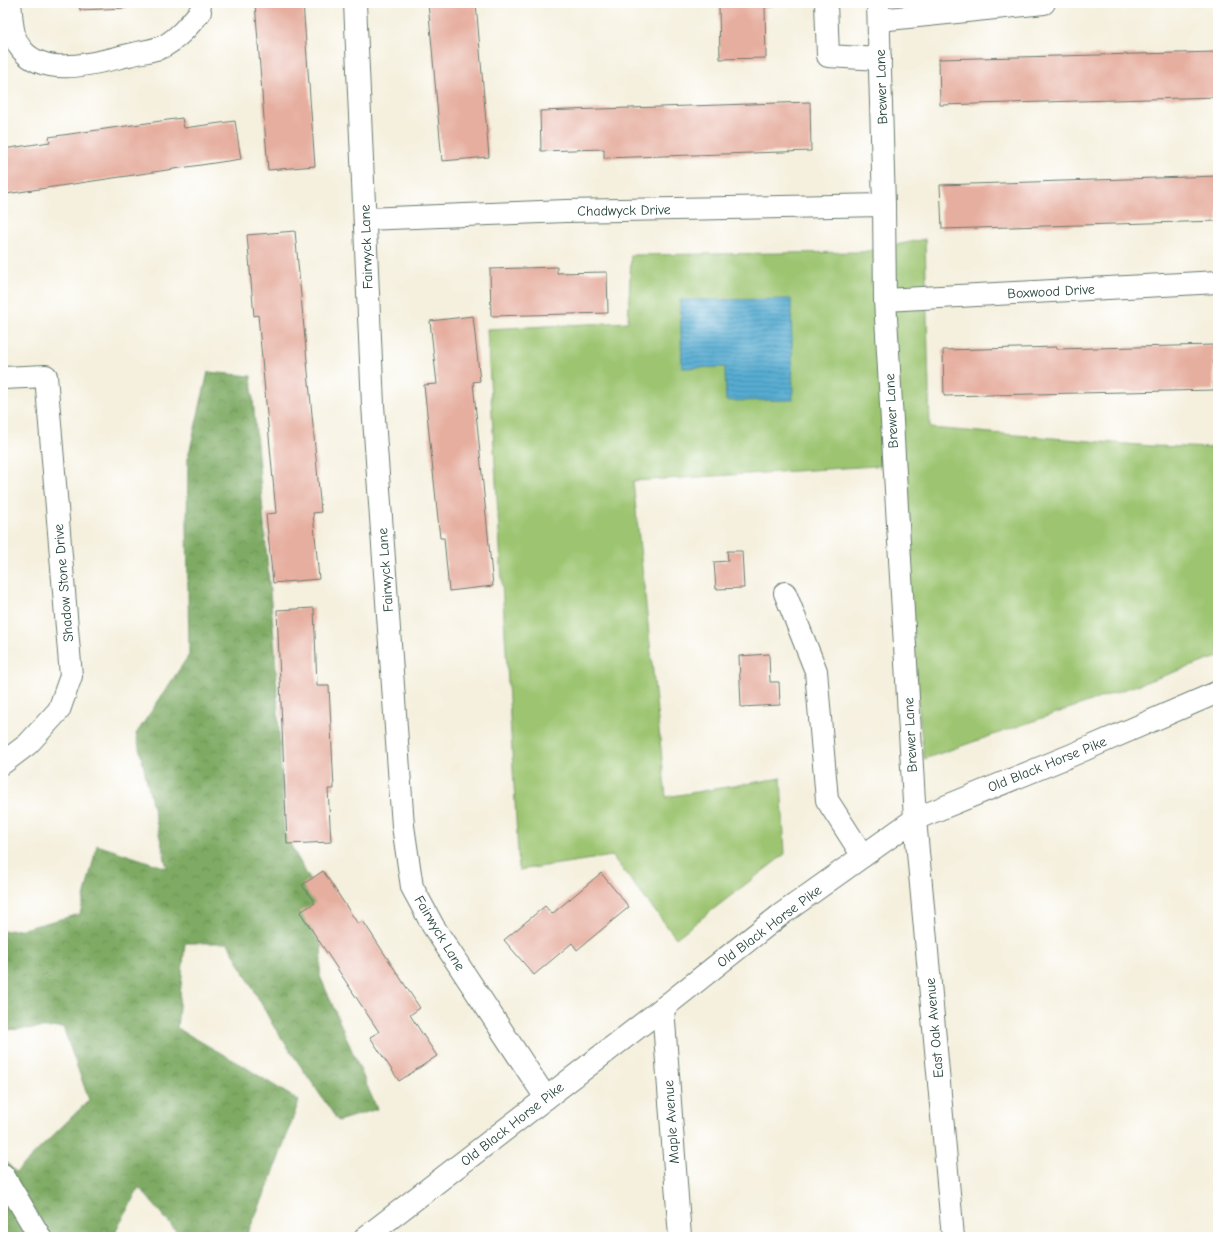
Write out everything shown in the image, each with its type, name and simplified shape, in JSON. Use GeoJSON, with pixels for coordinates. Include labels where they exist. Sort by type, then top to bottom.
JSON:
{"type":"FeatureCollection","features":[{"type":"Feature","properties":{"kind":"street"},"geometry":{"type":"LineString","coordinates":[[10,3],[13,31],[21,48],[29,57],[49,65],[83,66],[163,47],[183,32],[200,12]]}},
{"type":"Feature","properties":{"kind":"street","name":"Fairwyck Lane"},"geometry":{"type":"LineString","coordinates":[[355,3],[373,405],[403,826],[412,888],[433,926],[546,1098]]}},
{"type":"Feature","properties":{"kind":"street"},"geometry":{"type":"LineString","coordinates":[[826,3],[828,56],[880,58]]}},
{"type":"Feature","properties":{"kind":"street"},"geometry":{"type":"LineString","coordinates":[[879,11],[1044,3]]}},
{"type":"Feature","properties":{"kind":"street","name":"Brewer Lane"},"geometry":{"type":"LineString","coordinates":[[879,11],[885,300],[915,819]]}},
{"type":"Feature","properties":{"kind":"street","name":"Chadwyck Drive"},"geometry":{"type":"LineString","coordinates":[[365,219],[566,212],[884,205]]}},
{"type":"Feature","properties":{"kind":"street","name":"Boxwood Drive"},"geometry":{"type":"LineString","coordinates":[[885,300],[1218,282]]}},
{"type":"Feature","properties":{"kind":"street","name":"Shadow Stone Drive"},"geometry":{"type":"LineString","coordinates":[[3,378],[46,376],[71,676],[59,710],[28,744],[3,763]]}},
{"type":"Feature","properties":{"kind":"street"},"geometry":{"type":"LineString","coordinates":[[785,593],[816,671],[828,800],[863,856]]}},
{"type":"Feature","properties":{"kind":"street","name":"Old Black Horse Pike"},"geometry":{"type":"LineString","coordinates":[[366,1237],[663,1008],[779,916],[915,819],[1072,755],[1218,692]]}},
{"type":"Feature","properties":{"kind":"street","name":"East Oak Avenue"},"geometry":{"type":"LineString","coordinates":[[915,819],[953,1237]]}},
{"type":"Feature","properties":{"kind":"street","name":"Maple Avenue"},"geometry":{"type":"LineString","coordinates":[[663,1008],[680,1237]]}},
{"type":"Feature","properties":{"kind":"street"},"geometry":{"type":"LineString","coordinates":[[3,1175],[40,1237]]}},
{"type":"Feature","properties":{"kind":"green space"},"geometry":{"type":"Polygon","coordinates":[[[925,239],[930,428],[1151,446],[1218,448],[1218,657],[924,759],[892,465],[633,481],[666,797],[781,778],[785,854],[676,938],[612,856],[519,870],[487,329],[628,322],[631,255],[862,252],[925,239]]]}},
{"type":"Feature","properties":{"kind":"green space"},"geometry":{"type":"Polygon","coordinates":[[[208,372],[251,376],[275,649],[284,833],[324,905],[320,976],[377,1109],[338,1121],[274,1027],[228,943],[185,943],[177,1028],[245,1067],[299,1101],[270,1182],[246,1237],[181,1237],[139,1187],[114,1235],[115,1237],[3,1237],[3,1159],[16,1172],[89,1100],[63,1027],[3,1030],[3,931],[23,929],[80,914],[97,845],[167,868],[136,734],[189,655],[187,526],[188,458],[208,372]]]}},
{"type":"Feature","properties":{"kind":"water"},"geometry":{"type":"Polygon","coordinates":[[[791,299],[793,400],[726,401],[725,367],[682,368],[680,300],[791,299]]]}},
{"type":"Feature","properties":{"kind":"building"},"geometry":{"type":"Polygon","coordinates":[[[79,3],[126,3],[126,8],[80,10],[79,3]]]}},
{"type":"Feature","properties":{"kind":"building"},"geometry":{"type":"Polygon","coordinates":[[[255,3],[303,3],[315,166],[268,170],[255,3]]]}},
{"type":"Feature","properties":{"kind":"building"},"geometry":{"type":"Polygon","coordinates":[[[428,3],[476,3],[489,157],[442,161],[428,3]]]}},
{"type":"Feature","properties":{"kind":"building"},"geometry":{"type":"Polygon","coordinates":[[[724,3],[773,3],[773,7],[765,7],[766,58],[720,59],[719,5],[724,5],[724,3]]]}},
{"type":"Feature","properties":{"kind":"building"},"geometry":{"type":"Polygon","coordinates":[[[1218,52],[1218,97],[940,105],[939,59],[1218,52]]]}},
{"type":"Feature","properties":{"kind":"building"},"geometry":{"type":"Polygon","coordinates":[[[810,102],[811,151],[604,158],[604,149],[541,151],[540,111],[810,102]]]}},
{"type":"Feature","properties":{"kind":"building"},"geometry":{"type":"Polygon","coordinates":[[[182,118],[184,128],[235,121],[241,159],[6,194],[3,172],[3,149],[50,142],[49,137],[182,118]]]}},
{"type":"Feature","properties":{"kind":"building"},"geometry":{"type":"Polygon","coordinates":[[[1218,176],[1218,221],[942,229],[940,185],[1218,176]]]}},
{"type":"Feature","properties":{"kind":"building"},"geometry":{"type":"Polygon","coordinates":[[[295,231],[321,512],[313,513],[319,579],[273,583],[266,514],[276,513],[258,315],[254,316],[247,235],[295,231]]]}},
{"type":"Feature","properties":{"kind":"building"},"geometry":{"type":"Polygon","coordinates":[[[557,267],[557,273],[607,272],[608,313],[491,316],[490,269],[557,267]]]}},
{"type":"Feature","properties":{"kind":"building"},"geometry":{"type":"Polygon","coordinates":[[[473,316],[480,381],[473,382],[493,586],[449,591],[444,538],[440,538],[424,385],[437,384],[430,321],[473,316]]]}},
{"type":"Feature","properties":{"kind":"building"},"geometry":{"type":"Polygon","coordinates":[[[1213,345],[1214,390],[944,396],[943,350],[1213,345]]]}},
{"type":"Feature","properties":{"kind":"building"},"geometry":{"type":"Polygon","coordinates":[[[727,551],[742,551],[744,588],[716,589],[714,562],[728,561],[727,551]]]}},
{"type":"Feature","properties":{"kind":"building"},"geometry":{"type":"Polygon","coordinates":[[[314,608],[317,686],[329,686],[334,789],[328,789],[331,842],[287,844],[277,610],[314,608]]]}},
{"type":"Feature","properties":{"kind":"building"},"geometry":{"type":"Polygon","coordinates":[[[769,654],[770,682],[779,682],[780,705],[741,707],[739,656],[769,654]]]}},
{"type":"Feature","properties":{"kind":"building"},"geometry":{"type":"Polygon","coordinates":[[[323,871],[358,924],[363,921],[420,1008],[410,1015],[437,1056],[399,1081],[370,1037],[379,1032],[300,912],[315,903],[302,885],[323,871]]]}},
{"type":"Feature","properties":{"kind":"building"},"geometry":{"type":"Polygon","coordinates":[[[601,873],[629,907],[577,950],[572,943],[534,975],[504,940],[545,906],[552,914],[601,873]]]}}]}
